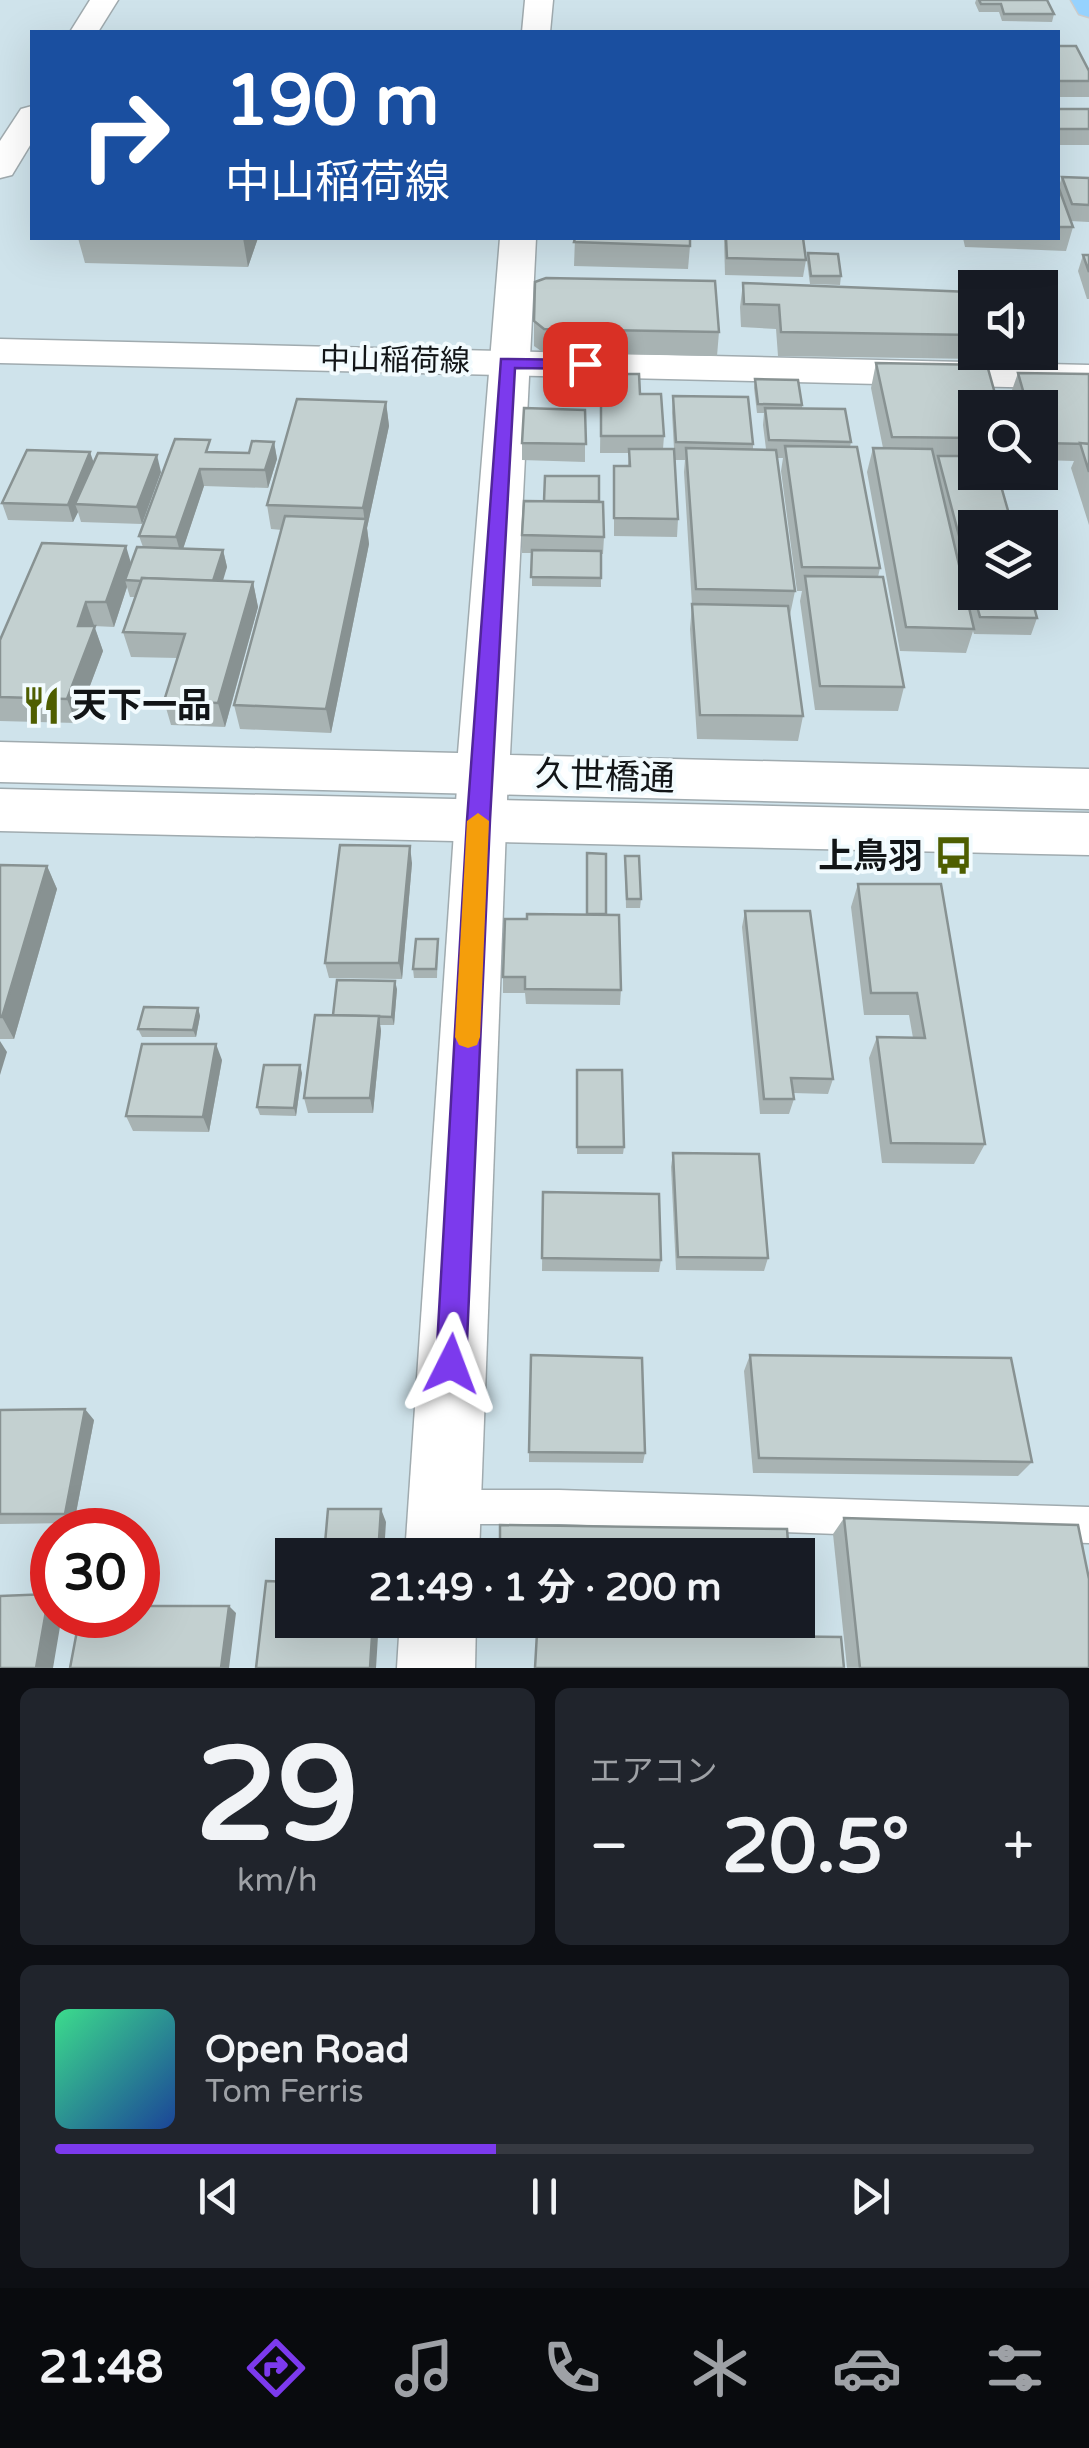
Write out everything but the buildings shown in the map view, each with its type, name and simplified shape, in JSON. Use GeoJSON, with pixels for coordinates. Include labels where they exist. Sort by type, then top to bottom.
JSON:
{"type":"FeatureCollection","features":[{"type":"Feature","properties":{"kind":"highway"},"geometry":{"type":"LineString","coordinates":[[1085,0],[1089,8]]}},
{"type":"Feature","properties":{"kind":"street"},"geometry":{"type":"LineString","coordinates":[[85,30],[104,0]]}},
{"type":"Feature","properties":{"kind":"street"},"geometry":{"type":"LineString","coordinates":[[536,30],[539,0]]}},
{"type":"Feature","properties":{"kind":"street"},"geometry":{"type":"LineString","coordinates":[[0,168],[30,119]]}},
{"type":"Feature","properties":{"kind":"street"},"geometry":{"type":"LineString","coordinates":[[443,1531],[481,796],[518,240]]}},
{"type":"Feature","properties":{"kind":"street","name":"中山稲荷線"},"geometry":{"type":"LineString","coordinates":[[0,351],[1089,378]]}},
{"type":"Feature","properties":{"kind":"street","name":"久世橋通"},"geometry":{"type":"LineString","coordinates":[[0,762],[94,788],[912,807],[1089,834]]}},
{"type":"Feature","properties":{"kind":"street","name":"久世橋通"},"geometry":{"type":"LineString","coordinates":[[0,810],[94,788]]}},
{"type":"Feature","properties":{"kind":"street","name":"久世橋通"},"geometry":{"type":"LineString","coordinates":[[912,807],[1089,789]]}},
{"type":"Feature","properties":{"kind":"street"},"geometry":{"type":"LineString","coordinates":[[436,1668],[437,1638]]}},
{"type":"Feature","properties":{"kind":"lane"},"geometry":{"type":"LineString","coordinates":[[443,1531],[559,1507],[1089,1525]]}},
{"type":"Feature","properties":{"kind":"shaded area"},"geometry":{"type":"Polygon","coordinates":[[[0,0],[1089,0],[1089,1668],[0,1668],[0,0]]]}},
{"type":"Feature","properties":{"kind":"slow traffic"},"geometry":{"type":"LineString","coordinates":[[468,1037],[478,821]]}},
{"type":"Feature","properties":{"kind":"place","name":"天下一品"},"geometry":{"type":"Point","coordinates":[42,705]}},
{"type":"Feature","properties":{"kind":"place","name":"上鳥羽"},"geometry":{"type":"Point","coordinates":[953,856]}},
{"type":"Feature","properties":{"kind":"route"},"geometry":{"type":"LineString","coordinates":[[451,1364],[478,820],[507,362],[585,364]]}}]}
